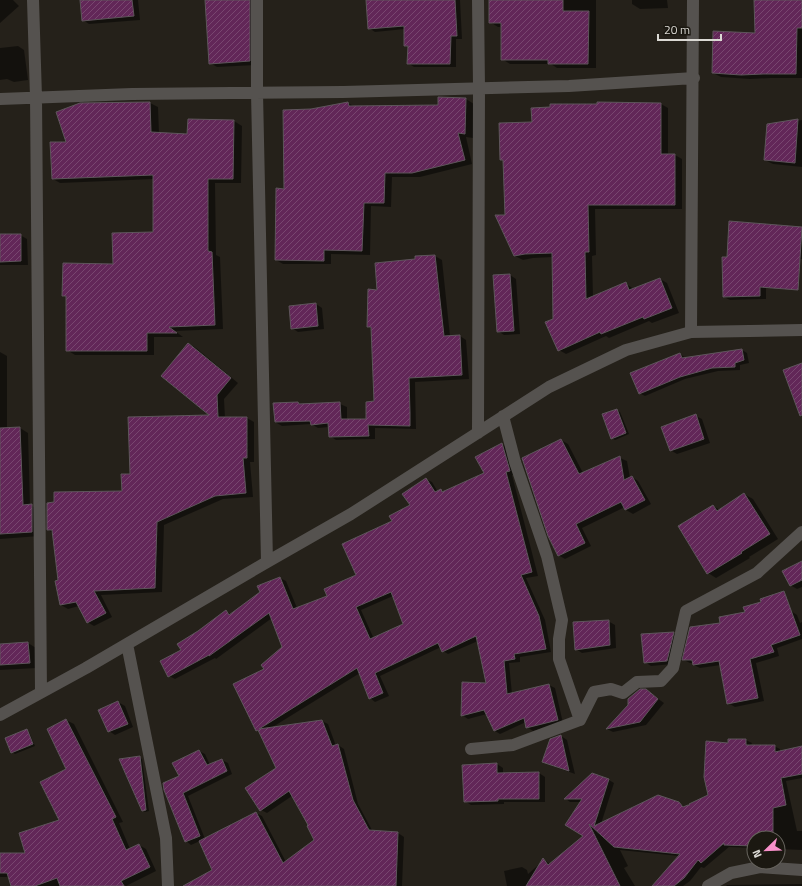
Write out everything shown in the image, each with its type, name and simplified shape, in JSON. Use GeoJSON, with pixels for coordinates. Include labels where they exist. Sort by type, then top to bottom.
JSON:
{"type":"FeatureCollection","features":[{"type":"Feature","properties":{"kind":"street"},"geometry":{"type":"LineString","coordinates":[[33,0],[36,97],[41,692]]}},
{"type":"Feature","properties":{"kind":"street"},"geometry":{"type":"LineString","coordinates":[[257,0],[257,93],[267,562]]}},
{"type":"Feature","properties":{"kind":"street"},"geometry":{"type":"LineString","coordinates":[[478,0],[478,434]]}},
{"type":"Feature","properties":{"kind":"street"},"geometry":{"type":"LineString","coordinates":[[691,332],[694,78],[693,0]]}},
{"type":"Feature","properties":{"kind":"street"},"geometry":{"type":"LineString","coordinates":[[0,99],[132,94],[257,93],[569,86],[694,78]]}},
{"type":"Feature","properties":{"kind":"street"},"geometry":{"type":"LineString","coordinates":[[0,715],[127,644],[351,514],[478,434],[503,416],[549,387],[626,350],[691,332],[802,330]]}},
{"type":"Feature","properties":{"kind":"street"},"geometry":{"type":"LineString","coordinates":[[503,416],[515,462],[547,556],[562,620],[559,639],[559,659],[580,720]]}},
{"type":"Feature","properties":{"kind":"street"},"geometry":{"type":"LineString","coordinates":[[471,749],[513,745],[580,720],[594,692],[611,689],[623,693],[637,682],[661,681],[673,668],[686,611],[757,573],[802,532]]}},
{"type":"Feature","properties":{"kind":"street"},"geometry":{"type":"LineString","coordinates":[[127,644],[166,838],[168,886]]}},
{"type":"Feature","properties":{"kind":"street"},"geometry":{"type":"LineString","coordinates":[[708,886],[731,873],[760,867],[802,870]]}},
{"type":"Feature","properties":{"kind":"building"},"geometry":{"type":"Polygon","coordinates":[[[80,0],[132,0],[134,16],[82,21],[80,0]]]}},
{"type":"Feature","properties":{"kind":"building"},"geometry":{"type":"Polygon","coordinates":[[[205,0],[250,0],[250,61],[209,64],[205,0]]]}},
{"type":"Feature","properties":{"kind":"building"},"geometry":{"type":"Polygon","coordinates":[[[366,0],[455,0],[457,36],[451,36],[450,64],[407,64],[408,46],[404,46],[404,26],[368,29],[366,0]]]}},
{"type":"Feature","properties":{"kind":"building"},"geometry":{"type":"Polygon","coordinates":[[[489,0],[563,0],[563,11],[589,11],[588,64],[548,64],[548,60],[501,60],[501,23],[489,23],[489,0]]]}},
{"type":"Feature","properties":{"kind":"building"},"geometry":{"type":"Polygon","coordinates":[[[754,0],[802,0],[802,28],[797,28],[796,74],[741,75],[712,73],[713,31],[755,33],[754,0]]]}},
{"type":"Feature","properties":{"kind":"building"},"geometry":{"type":"Polygon","coordinates":[[[438,97],[466,98],[465,134],[458,133],[465,160],[412,173],[385,173],[384,203],[364,203],[362,251],[324,250],[324,261],[275,260],[276,188],[284,189],[283,110],[311,109],[348,102],[349,106],[438,105],[438,97]]]}},
{"type":"Feature","properties":{"kind":"building"},"geometry":{"type":"Polygon","coordinates":[[[150,102],[151,132],[187,134],[188,119],[234,120],[233,179],[208,179],[208,251],[212,252],[215,325],[169,327],[177,333],[147,333],[147,351],[66,351],[66,296],[62,296],[63,263],[113,264],[112,233],[153,232],[153,175],[52,179],[50,142],[66,142],[56,112],[80,103],[150,102]]]}},
{"type":"Feature","properties":{"kind":"building"},"geometry":{"type":"Polygon","coordinates":[[[597,102],[661,103],[661,154],[675,154],[675,205],[588,205],[589,252],[585,252],[586,299],[626,282],[629,290],[660,278],[672,308],[644,319],[643,317],[601,334],[600,332],[558,351],[545,322],[553,319],[552,253],[514,256],[495,215],[505,215],[503,160],[500,160],[499,123],[532,122],[531,108],[550,107],[550,104],[597,104],[597,102]]]}},
{"type":"Feature","properties":{"kind":"building"},"geometry":{"type":"Polygon","coordinates":[[[798,119],[795,163],[764,160],[767,124],[798,119]]]}},
{"type":"Feature","properties":{"kind":"building"},"geometry":{"type":"Polygon","coordinates":[[[729,221],[802,227],[798,290],[760,287],[760,296],[723,297],[722,257],[727,257],[729,221]]]}},
{"type":"Feature","properties":{"kind":"building"},"geometry":{"type":"Polygon","coordinates":[[[0,234],[21,234],[21,261],[0,262],[0,234]]]}},
{"type":"Feature","properties":{"kind":"building"},"geometry":{"type":"Polygon","coordinates":[[[435,255],[444,336],[460,335],[462,375],[409,378],[410,426],[368,425],[369,436],[329,437],[328,423],[311,425],[310,421],[275,422],[273,403],[298,402],[299,404],[340,402],[341,419],[366,419],[366,402],[374,401],[371,327],[367,327],[368,289],[377,290],[375,263],[415,259],[415,256],[435,255]]]}},
{"type":"Feature","properties":{"kind":"building"},"geometry":{"type":"Polygon","coordinates":[[[510,274],[514,331],[497,332],[493,275],[510,274]]]}},
{"type":"Feature","properties":{"kind":"building"},"geometry":{"type":"Polygon","coordinates":[[[316,303],[318,326],[291,329],[289,306],[316,303]]]}},
{"type":"Feature","properties":{"kind":"building"},"geometry":{"type":"Polygon","coordinates":[[[188,343],[231,378],[217,395],[218,417],[247,417],[247,458],[243,458],[246,493],[215,496],[157,522],[155,588],[94,591],[106,613],[87,623],[76,602],[60,605],[55,581],[58,580],[52,530],[47,530],[47,503],[54,502],[54,492],[122,491],[121,474],[130,474],[128,417],[209,415],[161,376],[188,343]]]}},
{"type":"Feature","properties":{"kind":"building"},"geometry":{"type":"Polygon","coordinates":[[[742,349],[744,360],[735,363],[735,367],[712,368],[680,377],[639,394],[630,373],[680,353],[682,358],[742,349]]]}},
{"type":"Feature","properties":{"kind":"building"},"geometry":{"type":"Polygon","coordinates":[[[802,363],[802,415],[800,416],[783,370],[802,363]]]}},
{"type":"Feature","properties":{"kind":"building"},"geometry":{"type":"Polygon","coordinates":[[[617,409],[626,433],[611,439],[602,414],[617,409]]]}},
{"type":"Feature","properties":{"kind":"building"},"geometry":{"type":"Polygon","coordinates":[[[696,414],[704,439],[670,451],[661,427],[696,414]]]}},
{"type":"Feature","properties":{"kind":"building"},"geometry":{"type":"Polygon","coordinates":[[[20,427],[23,505],[32,504],[32,532],[0,534],[0,428],[20,427]]]}},
{"type":"Feature","properties":{"kind":"building"},"geometry":{"type":"Polygon","coordinates":[[[561,439],[579,474],[620,456],[624,480],[632,476],[645,500],[625,510],[621,502],[576,524],[585,543],[558,556],[548,536],[522,458],[561,439]]]}},
{"type":"Feature","properties":{"kind":"building"},"geometry":{"type":"Polygon","coordinates":[[[502,443],[510,471],[506,472],[532,572],[521,575],[539,616],[546,649],[514,654],[515,659],[504,661],[507,694],[549,684],[558,720],[526,728],[524,718],[494,731],[484,710],[461,716],[462,682],[486,683],[476,636],[442,652],[438,643],[375,673],[383,693],[369,699],[357,668],[259,729],[322,720],[332,746],[338,744],[353,800],[369,830],[398,832],[396,886],[183,886],[212,870],[199,841],[256,812],[283,863],[314,840],[307,826],[308,825],[289,791],[260,811],[245,788],[276,768],[258,730],[256,731],[233,684],[264,669],[261,665],[282,647],[269,613],[209,656],[168,677],[160,661],[181,650],[177,644],[198,631],[226,610],[229,615],[260,592],[257,586],[280,577],[293,609],[327,596],[324,589],[356,575],[342,544],[392,521],[389,516],[410,505],[402,494],[426,478],[435,492],[441,489],[442,492],[484,473],[475,457],[502,443]],[[391,592],[356,607],[370,639],[403,624],[391,592]]]}},
{"type":"Feature","properties":{"kind":"building"},"geometry":{"type":"Polygon","coordinates":[[[744,493],[770,534],[707,574],[678,526],[713,505],[717,511],[744,493]]]}},
{"type":"Feature","properties":{"kind":"building"},"geometry":{"type":"Polygon","coordinates":[[[802,561],[802,580],[790,586],[782,571],[802,561]]]}},
{"type":"Feature","properties":{"kind":"building"},"geometry":{"type":"Polygon","coordinates":[[[784,591],[800,635],[771,645],[774,652],[750,659],[758,698],[727,704],[719,661],[693,665],[692,660],[682,660],[690,627],[720,623],[719,617],[745,612],[743,607],[761,602],[760,599],[784,591]]]}},
{"type":"Feature","properties":{"kind":"building"},"geometry":{"type":"Polygon","coordinates":[[[609,620],[610,645],[575,650],[573,622],[609,620]]]}},
{"type":"Feature","properties":{"kind":"building"},"geometry":{"type":"Polygon","coordinates":[[[674,632],[667,661],[644,663],[641,634],[674,632]]]}},
{"type":"Feature","properties":{"kind":"building"},"geometry":{"type":"Polygon","coordinates":[[[28,642],[30,663],[0,665],[0,644],[28,642]]]}},
{"type":"Feature","properties":{"kind":"building"},"geometry":{"type":"Polygon","coordinates":[[[640,689],[646,689],[658,699],[640,722],[606,729],[628,705],[628,699],[640,689]]]}},
{"type":"Feature","properties":{"kind":"building"},"geometry":{"type":"Polygon","coordinates":[[[118,701],[128,724],[108,732],[98,710],[118,701]]]}},
{"type":"Feature","properties":{"kind":"building"},"geometry":{"type":"Polygon","coordinates":[[[66,719],[116,817],[112,819],[126,850],[139,844],[150,867],[121,881],[124,886],[60,886],[57,878],[35,886],[11,886],[7,873],[0,873],[0,853],[25,853],[19,833],[59,820],[40,782],[66,769],[47,729],[66,719]]]}},
{"type":"Feature","properties":{"kind":"building"},"geometry":{"type":"Polygon","coordinates":[[[27,729],[33,744],[11,753],[5,738],[27,729]]]}},
{"type":"Feature","properties":{"kind":"building"},"geometry":{"type":"Polygon","coordinates":[[[561,735],[569,771],[542,762],[550,739],[561,735]]]}},
{"type":"Feature","properties":{"kind":"building"},"geometry":{"type":"Polygon","coordinates":[[[728,739],[746,739],[746,745],[775,745],[775,752],[802,746],[802,774],[781,778],[786,805],[773,808],[773,830],[746,830],[746,846],[724,845],[724,843],[701,863],[698,860],[684,878],[674,886],[652,886],[680,854],[614,847],[589,824],[620,886],[526,886],[543,858],[548,865],[583,836],[565,825],[582,799],[564,799],[592,773],[609,779],[594,826],[658,795],[679,802],[683,807],[690,805],[689,804],[708,795],[704,777],[706,741],[728,743],[728,739]]]}},
{"type":"Feature","properties":{"kind":"building"},"geometry":{"type":"Polygon","coordinates":[[[199,750],[207,765],[222,759],[227,771],[183,793],[200,836],[185,842],[164,790],[163,783],[179,776],[172,763],[199,750]]]}},
{"type":"Feature","properties":{"kind":"building"},"geometry":{"type":"Polygon","coordinates":[[[140,756],[146,810],[142,811],[119,759],[140,756]]]}},
{"type":"Feature","properties":{"kind":"building"},"geometry":{"type":"Polygon","coordinates":[[[497,763],[497,773],[539,772],[539,799],[498,799],[498,801],[464,802],[462,765],[497,763]]]}}]}
